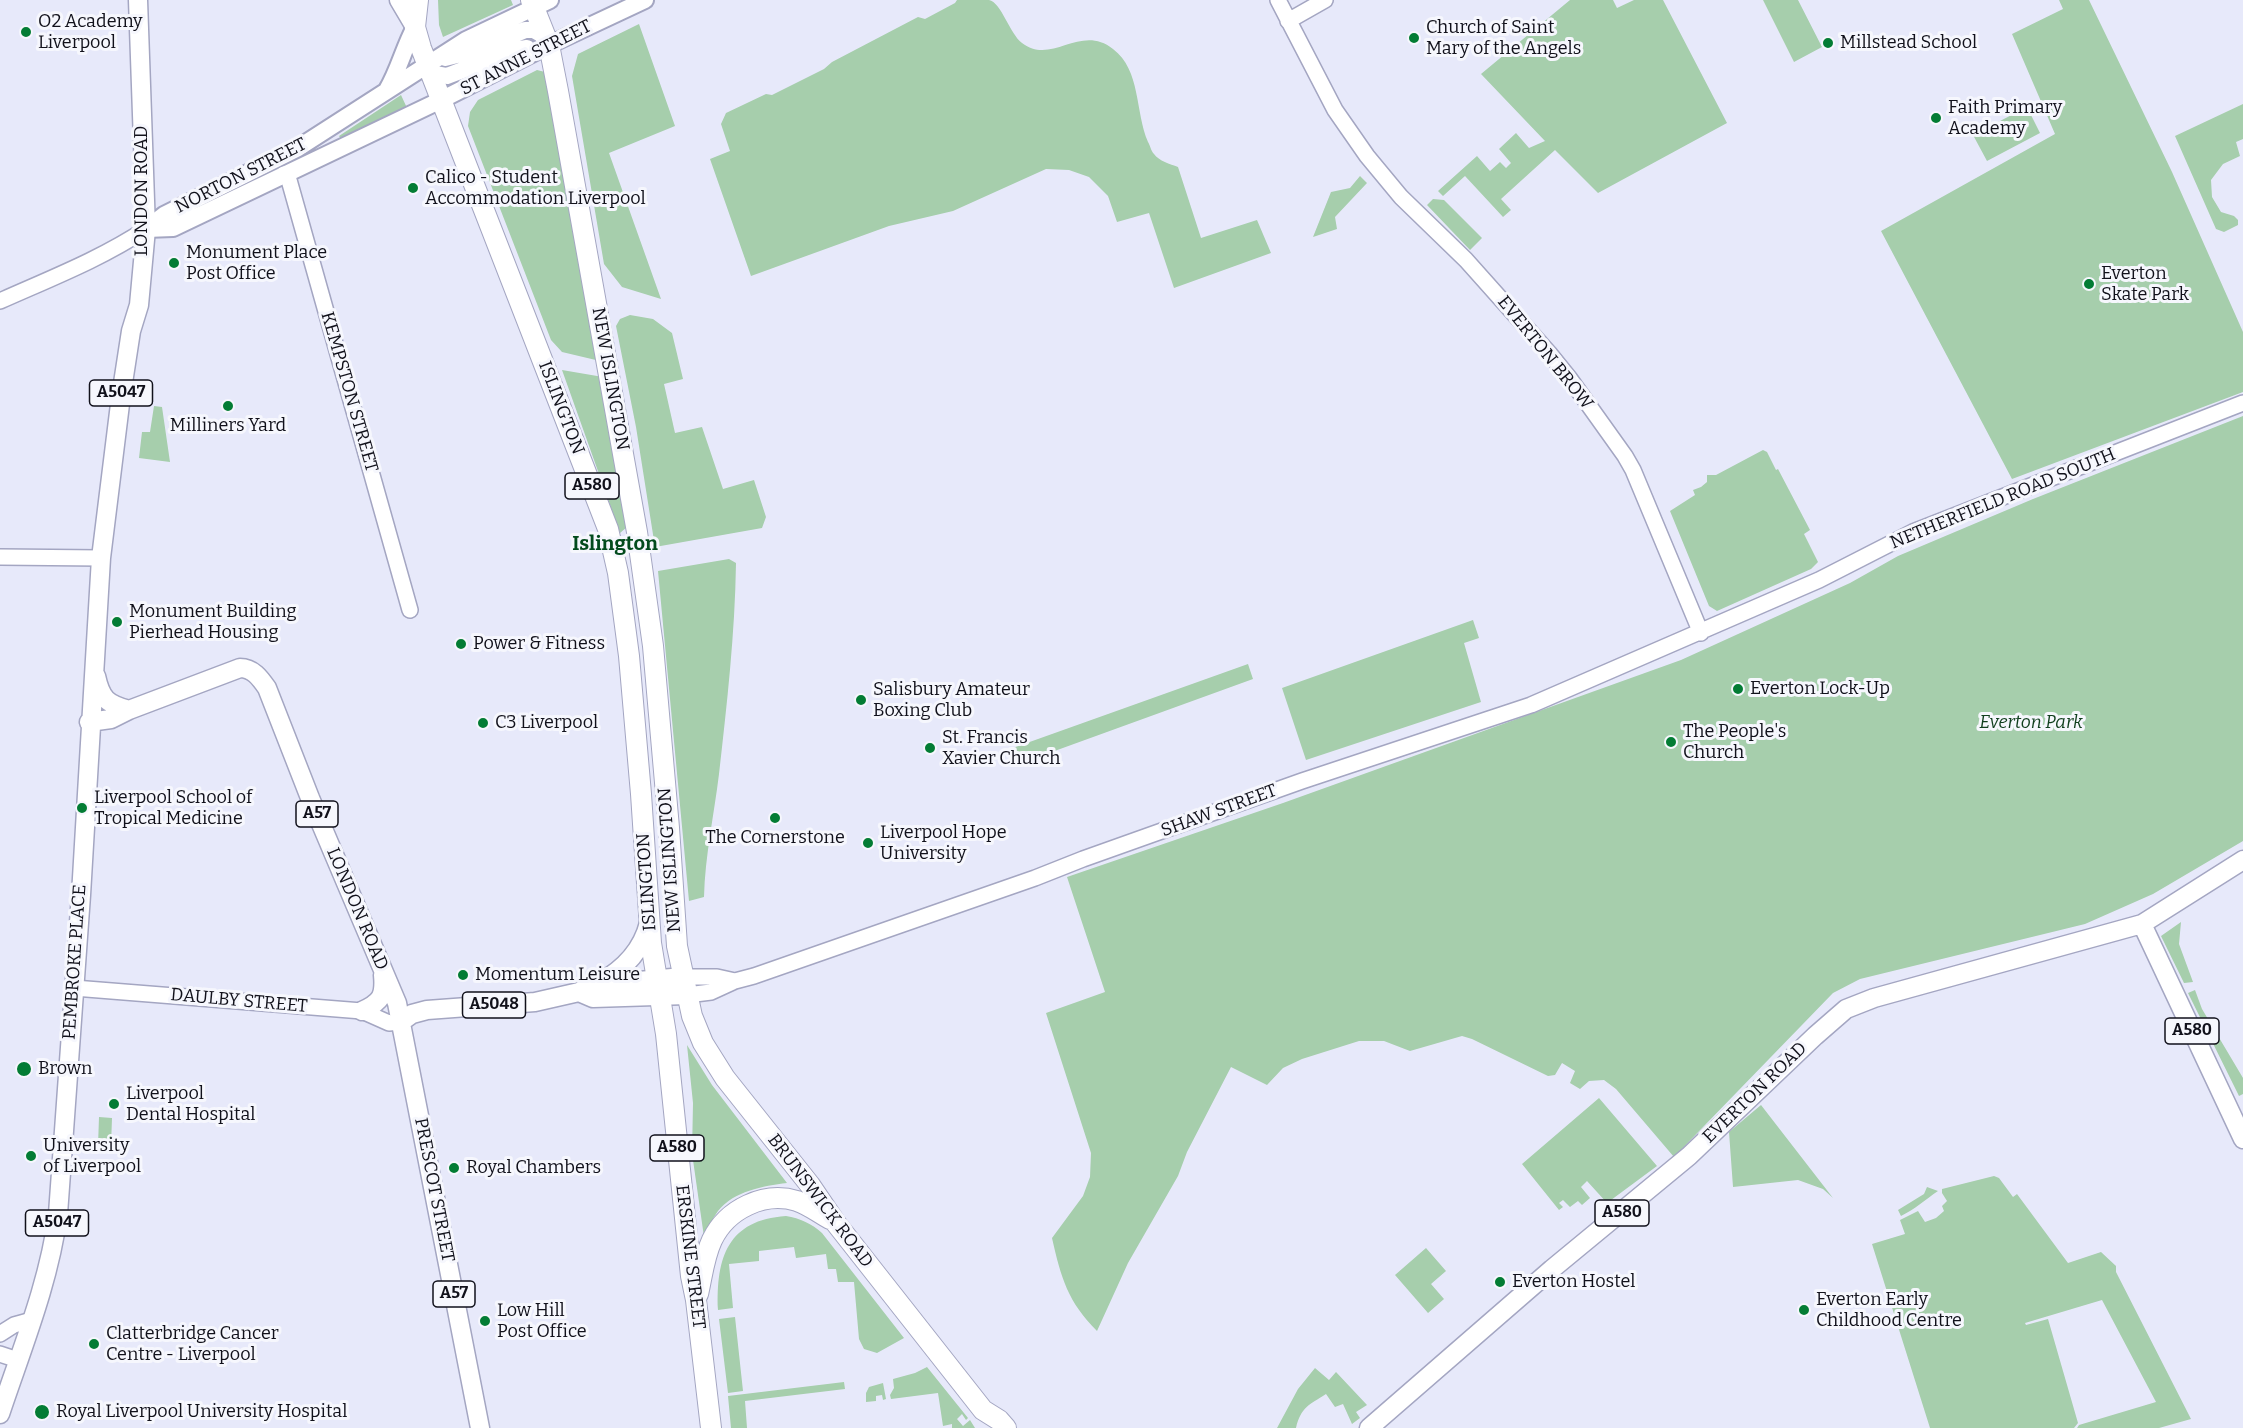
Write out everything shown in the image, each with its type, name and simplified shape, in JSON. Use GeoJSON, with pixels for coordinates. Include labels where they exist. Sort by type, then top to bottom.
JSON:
{"type":"FeatureCollection","features":[{"type":"Feature","properties":{"kind":"highway"},"geometry":{"type":"LineString","coordinates":[[415,27],[418,0]]}},
{"type":"Feature","properties":{"kind":"highway","name":"NEW ISLINGTON"},"geometry":{"type":"LineString","coordinates":[[538,3],[547,41],[637,532],[653,646],[669,828],[673,906],[677,946],[685,986]]}},
{"type":"Feature","properties":{"kind":"highway","name":"ISLINGTON"},"geometry":{"type":"LineString","coordinates":[[415,27],[432,66],[441,100],[608,529],[618,573],[629,656],[649,923],[657,987]]}},
{"type":"Feature","properties":{"kind":"highway","name":"BRUNSWICK ROAD"},"geometry":{"type":"LineString","coordinates":[[685,986],[699,1035],[715,1063],[810,1185],[835,1222],[985,1419],[999,1420],[1006,1428]]}},
{"type":"Feature","properties":{"kind":"highway","name":"ERSKINE STREET"},"geometry":{"type":"LineString","coordinates":[[657,987],[667,1046],[691,1276],[696,1300],[711,1428]]}},
{"type":"Feature","properties":{"kind":"highway","name":"A580"},"geometry":{"type":"LineString","coordinates":[[696,1300],[713,1238],[722,1224],[742,1208],[759,1201],[786,1199],[811,1207],[835,1222]]}},
{"type":"Feature","properties":{"kind":"main road","name":"LONDON ROAD"},"geometry":{"type":"LineString","coordinates":[[101,558],[121,396],[131,331],[139,305],[146,229],[138,0]]}},
{"type":"Feature","properties":{"kind":"main road","name":"ISLINGTON"},"geometry":{"type":"LineString","coordinates":[[399,0],[415,27]]}},
{"type":"Feature","properties":{"kind":"main road","name":"ST ANNE STREET"},"geometry":{"type":"LineString","coordinates":[[441,100],[547,41],[645,0]]}},
{"type":"Feature","properties":{"kind":"main road"},"geometry":{"type":"LineString","coordinates":[[538,3],[466,40],[432,66],[447,76],[515,50],[547,41]]}},
{"type":"Feature","properties":{"kind":"main road"},"geometry":{"type":"LineString","coordinates":[[387,90],[415,27]]}},
{"type":"Feature","properties":{"kind":"main road","name":"NORTON STREET"},"geometry":{"type":"LineString","coordinates":[[146,229],[164,215],[298,148],[387,90],[432,66]]}},
{"type":"Feature","properties":{"kind":"main road","name":"NORTON STREET"},"geometry":{"type":"LineString","coordinates":[[146,229],[169,229],[441,100]]}},
{"type":"Feature","properties":{"kind":"main road","name":"PEMBROKE PLACE"},"geometry":{"type":"LineString","coordinates":[[18,1360],[49,1264],[56,1224],[74,988],[101,558]]}},
{"type":"Feature","properties":{"kind":"main road"},"geometry":{"type":"LineString","coordinates":[[93,665],[97,684],[105,700],[113,706],[129,710]]}},
{"type":"Feature","properties":{"kind":"main road","name":"LONDON ROAD"},"geometry":{"type":"LineString","coordinates":[[129,710],[232,671],[248,668],[260,678],[267,688],[310,798],[382,964],[397,1003],[401,1022]]}},
{"type":"Feature","properties":{"kind":"main road","name":"A57"},"geometry":{"type":"LineString","coordinates":[[90,722],[111,719],[129,710]]}},
{"type":"Feature","properties":{"kind":"main road","name":"EVERTON ROAD"},"geometry":{"type":"LineString","coordinates":[[1369,1428],[1552,1269],[1689,1156],[1846,1009],[1874,998],[2142,924],[2243,860]]}},
{"type":"Feature","properties":{"kind":"main road"},"geometry":{"type":"LineString","coordinates":[[649,923],[643,941],[633,956],[613,974],[587,989],[593,998],[657,987],[685,986]]}},
{"type":"Feature","properties":{"kind":"main road","name":"A580"},"geometry":{"type":"LineString","coordinates":[[2142,924],[2243,1139]]}},
{"type":"Feature","properties":{"kind":"main road"},"geometry":{"type":"LineString","coordinates":[[382,964],[404,994],[427,1010]]}},
{"type":"Feature","properties":{"kind":"main road"},"geometry":{"type":"LineString","coordinates":[[362,1011],[376,1004],[382,994],[384,985],[382,964]]}},
{"type":"Feature","properties":{"kind":"main road","name":"A5048"},"geometry":{"type":"LineString","coordinates":[[401,1022],[412,1014],[427,1010],[535,1002],[587,989]]}},
{"type":"Feature","properties":{"kind":"main road","name":"PRESCOT STREET"},"geometry":{"type":"LineString","coordinates":[[401,1022],[480,1428]]}},
{"type":"Feature","properties":{"kind":"main road","name":"A5047"},"geometry":{"type":"LineString","coordinates":[[0,1414],[18,1360]]}},
{"type":"Feature","properties":{"kind":"street","name":"EVERTON BROW"},"geometry":{"type":"LineString","coordinates":[[1278,0],[1335,110],[1367,156],[1401,196],[1467,260],[1549,353],[1570,378],[1618,446],[1633,470],[1701,633]]}},
{"type":"Feature","properties":{"kind":"street"},"geometry":{"type":"LineString","coordinates":[[1288,21],[1326,0]]}},
{"type":"Feature","properties":{"kind":"street","name":"KEMPSTON STREET"},"geometry":{"type":"LineString","coordinates":[[284,174],[289,180],[410,610]]}},
{"type":"Feature","properties":{"kind":"street"},"geometry":{"type":"LineString","coordinates":[[0,301],[110,250],[146,229]]}},
{"type":"Feature","properties":{"kind":"street","name":"NETHERFIELD ROAD SOUTH"},"geometry":{"type":"LineString","coordinates":[[1701,633],[1819,580],[1913,532],[2243,403]]}},
{"type":"Feature","properties":{"kind":"street"},"geometry":{"type":"LineString","coordinates":[[0,557],[101,558]]}},
{"type":"Feature","properties":{"kind":"street","name":"SHAW STREET"},"geometry":{"type":"LineString","coordinates":[[685,986],[717,977],[735,981],[765,973],[1302,781],[1531,705],[1701,633]]}},
{"type":"Feature","properties":{"kind":"street","name":"DAULBY STREET"},"geometry":{"type":"LineString","coordinates":[[74,988],[362,1011],[389,1023],[401,1022]]}},
{"type":"Feature","properties":{"kind":"street"},"geometry":{"type":"LineString","coordinates":[[0,1334],[14,1325],[32,1320]]}},
{"type":"Feature","properties":{"kind":"street"},"geometry":{"type":"LineString","coordinates":[[0,1354],[18,1360]]}},
{"type":"Feature","properties":{"kind":"green space"},"geometry":{"type":"Polygon","coordinates":[[[438,0],[511,0],[513,5],[443,37],[439,25],[438,0]]]}},
{"type":"Feature","properties":{"kind":"green space"},"geometry":{"type":"Polygon","coordinates":[[[957,0],[993,2],[998,6],[1018,39],[1033,49],[1044,50],[1089,40],[1101,42],[1113,49],[1122,58],[1133,80],[1144,130],[1152,151],[1162,160],[1178,167],[1201,238],[1257,220],[1271,253],[1174,288],[1149,213],[1117,222],[1108,196],[1089,177],[1069,170],[1046,169],[953,211],[889,226],[751,276],[710,159],[730,151],[721,124],[726,113],[766,94],[772,95],[918,17],[925,19],[957,0]]]}},
{"type":"Feature","properties":{"kind":"green space"},"geometry":{"type":"Polygon","coordinates":[[[1570,0],[1613,0],[1617,8],[1634,0],[1663,0],[1727,123],[1598,193],[1555,150],[1501,199],[1511,210],[1503,217],[1465,176],[1443,196],[1438,191],[1477,156],[1490,171],[1500,162],[1506,168],[1511,163],[1499,149],[1516,133],[1529,148],[1545,141],[1481,74],[1570,0]]]}},
{"type":"Feature","properties":{"kind":"green space"},"geometry":{"type":"Polygon","coordinates":[[[1763,0],[1798,0],[1822,47],[1794,62],[1763,0]]]}},
{"type":"Feature","properties":{"kind":"green space"},"geometry":{"type":"Polygon","coordinates":[[[2059,0],[2089,0],[2172,172],[2243,332],[2243,392],[2012,479],[1881,231],[2055,134],[2012,34],[2063,9],[2059,0]]]}},
{"type":"Feature","properties":{"kind":"green space"},"geometry":{"type":"Polygon","coordinates":[[[639,24],[675,126],[609,153],[661,299],[622,287],[604,264],[572,76],[578,54],[639,24]]]}},
{"type":"Feature","properties":{"kind":"green space"},"geometry":{"type":"Polygon","coordinates":[[[537,70],[549,73],[600,361],[562,352],[551,340],[468,126],[470,112],[478,100],[537,70]]]}},
{"type":"Feature","properties":{"kind":"green space"},"geometry":{"type":"Polygon","coordinates":[[[401,95],[407,108],[341,139],[339,136],[401,95]]]}},
{"type":"Feature","properties":{"kind":"green space"},"geometry":{"type":"Polygon","coordinates":[[[2243,104],[2243,139],[2236,142],[2240,156],[2223,164],[2211,180],[2212,197],[2221,212],[2234,216],[2238,220],[2238,225],[2224,232],[2216,229],[2175,136],[2243,104]]]}},
{"type":"Feature","properties":{"kind":"green space"},"geometry":{"type":"Polygon","coordinates":[[[2027,107],[2040,133],[1987,161],[1973,135],[2027,107]]]}},
{"type":"Feature","properties":{"kind":"green space"},"geometry":{"type":"Polygon","coordinates":[[[1360,176],[1367,183],[1335,217],[1337,229],[1313,237],[1331,192],[1350,188],[1360,176]]]}},
{"type":"Feature","properties":{"kind":"green space"},"geometry":{"type":"Polygon","coordinates":[[[1433,199],[1444,200],[1482,238],[1470,250],[1427,205],[1433,199]]]}},
{"type":"Feature","properties":{"kind":"green space"},"geometry":{"type":"Polygon","coordinates":[[[630,315],[653,319],[672,333],[683,379],[664,384],[675,433],[702,427],[723,489],[754,480],[766,517],[762,528],[655,547],[636,427],[616,326],[620,319],[630,315]]]}},
{"type":"Feature","properties":{"kind":"green space"},"geometry":{"type":"Polygon","coordinates":[[[562,370],[603,377],[627,527],[620,533],[562,370]]]}},
{"type":"Feature","properties":{"kind":"green space"},"geometry":{"type":"Polygon","coordinates":[[[154,406],[162,407],[170,462],[139,458],[142,432],[150,432],[154,406]]]}},
{"type":"Feature","properties":{"kind":"green space","name":"Everton Park"},"geometry":{"type":"Polygon","coordinates":[[[2243,416],[2243,841],[2153,894],[2085,924],[1860,979],[1833,993],[1674,1157],[1616,1089],[1604,1080],[1589,1081],[1580,1089],[1570,1083],[1575,1071],[1562,1063],[1555,1075],[1548,1076],[1462,1036],[1410,1051],[1384,1041],[1359,1041],[1302,1059],[1283,1068],[1267,1085],[1231,1067],[1187,1152],[1178,1176],[1128,1263],[1097,1331],[1079,1310],[1067,1289],[1052,1238],[1083,1196],[1090,1177],[1091,1153],[1046,1013],[1105,992],[1067,877],[1283,803],[1681,660],[1850,583],[1898,556],[2033,499],[2243,416]]]}},
{"type":"Feature","properties":{"kind":"green space"},"geometry":{"type":"Polygon","coordinates":[[[1763,450],[1767,452],[1776,470],[1778,469],[1810,530],[1804,534],[1818,562],[1811,569],[1717,611],[1709,606],[1670,511],[1695,495],[1693,490],[1707,482],[1707,475],[1716,475],[1763,450]]]}},
{"type":"Feature","properties":{"kind":"green space"},"geometry":{"type":"Polygon","coordinates":[[[729,559],[736,563],[734,616],[719,774],[704,897],[689,901],[658,571],[729,559]]]}},
{"type":"Feature","properties":{"kind":"green space"},"geometry":{"type":"Polygon","coordinates":[[[1473,620],[1479,638],[1464,643],[1481,702],[1306,760],[1282,688],[1473,620]]]}},
{"type":"Feature","properties":{"kind":"green space"},"geometry":{"type":"Polygon","coordinates":[[[1248,664],[1253,679],[1016,765],[1010,749],[1248,664]]]}},
{"type":"Feature","properties":{"kind":"green space"},"geometry":{"type":"Polygon","coordinates":[[[2181,922],[2179,944],[2193,982],[2184,983],[2161,936],[2181,922]]]}},
{"type":"Feature","properties":{"kind":"green space"},"geometry":{"type":"Polygon","coordinates":[[[2195,990],[2202,1009],[2243,1078],[2243,1094],[2239,1096],[2188,993],[2195,990]]]}},
{"type":"Feature","properties":{"kind":"green space"},"geometry":{"type":"Polygon","coordinates":[[[687,1045],[712,1085],[787,1183],[759,1188],[732,1199],[718,1211],[704,1237],[692,1153],[693,1103],[687,1045]]]}},
{"type":"Feature","properties":{"kind":"green space"},"geometry":{"type":"Polygon","coordinates":[[[1599,1098],[1657,1166],[1607,1203],[1587,1181],[1581,1187],[1590,1198],[1582,1205],[1578,1201],[1570,1207],[1563,1200],[1559,1203],[1563,1207],[1559,1210],[1522,1164],[1599,1098]]]}},
{"type":"Feature","properties":{"kind":"green space"},"geometry":{"type":"Polygon","coordinates":[[[1761,1105],[1833,1198],[1823,1189],[1798,1180],[1733,1187],[1729,1132],[1761,1105]]]}},
{"type":"Feature","properties":{"kind":"green space"},"geometry":{"type":"Polygon","coordinates":[[[99,1117],[112,1118],[111,1146],[98,1146],[99,1117]]]}},
{"type":"Feature","properties":{"kind":"green space"},"geometry":{"type":"Polygon","coordinates":[[[1994,1176],[1999,1178],[2013,1197],[2017,1194],[2068,1263],[2101,1252],[2116,1266],[2116,1272],[2191,1419],[2159,1428],[2077,1428],[2079,1425],[2156,1402],[2102,1300],[2025,1323],[2026,1325],[2048,1319],[2078,1423],[2074,1428],[1930,1428],[1872,1244],[1905,1234],[1900,1220],[1918,1211],[1925,1222],[1936,1218],[1944,1211],[1942,1206],[1947,1201],[1942,1189],[1994,1176]]]}},
{"type":"Feature","properties":{"kind":"green space"},"geometry":{"type":"Polygon","coordinates":[[[1927,1187],[1938,1191],[1901,1216],[1898,1210],[1924,1194],[1927,1187]]]}},
{"type":"Feature","properties":{"kind":"green space"},"geometry":{"type":"Polygon","coordinates":[[[786,1216],[806,1222],[822,1233],[904,1338],[877,1353],[864,1349],[859,1339],[854,1282],[838,1282],[836,1269],[828,1269],[826,1254],[796,1258],[794,1247],[759,1251],[759,1261],[729,1264],[733,1308],[718,1310],[720,1274],[723,1258],[730,1245],[738,1234],[751,1225],[766,1219],[786,1216]]]}},
{"type":"Feature","properties":{"kind":"green space"},"geometry":{"type":"Polygon","coordinates":[[[1426,1248],[1446,1271],[1431,1284],[1444,1299],[1428,1313],[1395,1275],[1426,1248]]]}},
{"type":"Feature","properties":{"kind":"green space"},"geometry":{"type":"Polygon","coordinates":[[[735,1317],[743,1391],[728,1393],[719,1319],[735,1317]]]}},
{"type":"Feature","properties":{"kind":"green space"},"geometry":{"type":"Polygon","coordinates":[[[927,1367],[968,1418],[966,1420],[962,1414],[957,1419],[963,1426],[970,1420],[975,1428],[952,1428],[952,1424],[943,1426],[938,1393],[891,1399],[890,1395],[894,1388],[893,1379],[927,1367]]]}},
{"type":"Feature","properties":{"kind":"green space"},"geometry":{"type":"Polygon","coordinates":[[[1315,1368],[1329,1380],[1336,1372],[1367,1405],[1356,1412],[1360,1418],[1352,1424],[1343,1404],[1335,1407],[1326,1394],[1303,1411],[1296,1428],[1277,1428],[1298,1389],[1315,1368]]]}},
{"type":"Feature","properties":{"kind":"green space"},"geometry":{"type":"Polygon","coordinates":[[[844,1382],[845,1389],[745,1401],[747,1428],[731,1428],[728,1396],[844,1382]]]}},
{"type":"Feature","properties":{"kind":"green space"},"geometry":{"type":"Polygon","coordinates":[[[883,1383],[886,1399],[883,1400],[882,1395],[876,1396],[876,1401],[866,1402],[869,1387],[883,1383]]]}},
{"type":"Feature","properties":{"kind":"place","name":"O2 Academy Liverpool"},"geometry":{"type":"Point","coordinates":[26,32]}},
{"type":"Feature","properties":{"kind":"place","name":"Church of Saint Mary of the Angels"},"geometry":{"type":"Point","coordinates":[1414,38]}},
{"type":"Feature","properties":{"kind":"place","name":"Millstead School"},"geometry":{"type":"Point","coordinates":[1828,43]}},
{"type":"Feature","properties":{"kind":"place","name":"Faith Primary Academy"},"geometry":{"type":"Point","coordinates":[1936,118]}},
{"type":"Feature","properties":{"kind":"place","name":"Calico - Student Accommodation Liverpool"},"geometry":{"type":"Point","coordinates":[413,188]}},
{"type":"Feature","properties":{"kind":"place","name":"Monument Place Post Office"},"geometry":{"type":"Point","coordinates":[174,263]}},
{"type":"Feature","properties":{"kind":"place","name":"Everton Skate Park"},"geometry":{"type":"Point","coordinates":[2089,284]}},
{"type":"Feature","properties":{"kind":"place","name":"Milliners Yard"},"geometry":{"type":"Point","coordinates":[228,406]}},
{"type":"Feature","properties":{"kind":"place","name":"Monument Building Pierhead Housing"},"geometry":{"type":"Point","coordinates":[117,622]}},
{"type":"Feature","properties":{"kind":"place","name":"Power & Fitness"},"geometry":{"type":"Point","coordinates":[461,644]}},
{"type":"Feature","properties":{"kind":"place","name":"Everton Lock-Up"},"geometry":{"type":"Point","coordinates":[1738,689]}},
{"type":"Feature","properties":{"kind":"place","name":"Salisbury Amateur Boxing Club"},"geometry":{"type":"Point","coordinates":[861,700]}},
{"type":"Feature","properties":{"kind":"place","name":"C3 Liverpool"},"geometry":{"type":"Point","coordinates":[483,723]}},
{"type":"Feature","properties":{"kind":"place","name":"The People's Church"},"geometry":{"type":"Point","coordinates":[1671,742]}},
{"type":"Feature","properties":{"kind":"place","name":"St. Francis Xavier Church"},"geometry":{"type":"Point","coordinates":[930,748]}},
{"type":"Feature","properties":{"kind":"place","name":"Liverpool School of Tropical Medicine"},"geometry":{"type":"Point","coordinates":[82,808]}},
{"type":"Feature","properties":{"kind":"place","name":"The Cornerstone"},"geometry":{"type":"Point","coordinates":[775,818]}},
{"type":"Feature","properties":{"kind":"place","name":"Liverpool Hope University"},"geometry":{"type":"Point","coordinates":[868,843]}},
{"type":"Feature","properties":{"kind":"place","name":"Momentum Leisure"},"geometry":{"type":"Point","coordinates":[463,975]}},
{"type":"Feature","properties":{"kind":"place","name":"Brown"},"geometry":{"type":"Point","coordinates":[24,1069]}},
{"type":"Feature","properties":{"kind":"place","name":"Liverpool Dental Hospital"},"geometry":{"type":"Point","coordinates":[114,1104]}},
{"type":"Feature","properties":{"kind":"place","name":"University of Liverpool"},"geometry":{"type":"Point","coordinates":[31,1156]}},
{"type":"Feature","properties":{"kind":"place","name":"Royal Chambers"},"geometry":{"type":"Point","coordinates":[454,1168]}},
{"type":"Feature","properties":{"kind":"place","name":"Everton Hostel"},"geometry":{"type":"Point","coordinates":[1500,1282]}},
{"type":"Feature","properties":{"kind":"place","name":"Everton Early Childhood Centre"},"geometry":{"type":"Point","coordinates":[1804,1310]}},
{"type":"Feature","properties":{"kind":"place","name":"Low Hill Post Office"},"geometry":{"type":"Point","coordinates":[485,1321]}},
{"type":"Feature","properties":{"kind":"place","name":"Clatterbridge Cancer Centre - Liverpool"},"geometry":{"type":"Point","coordinates":[94,1344]}},
{"type":"Feature","properties":{"kind":"place","name":"Royal Liverpool University Hospital"},"geometry":{"type":"Point","coordinates":[42,1412]}},
{"type":"Feature","properties":{"kind":"district","name":"Islington"},"geometry":{"type":"Point","coordinates":[615,544]}}]}
